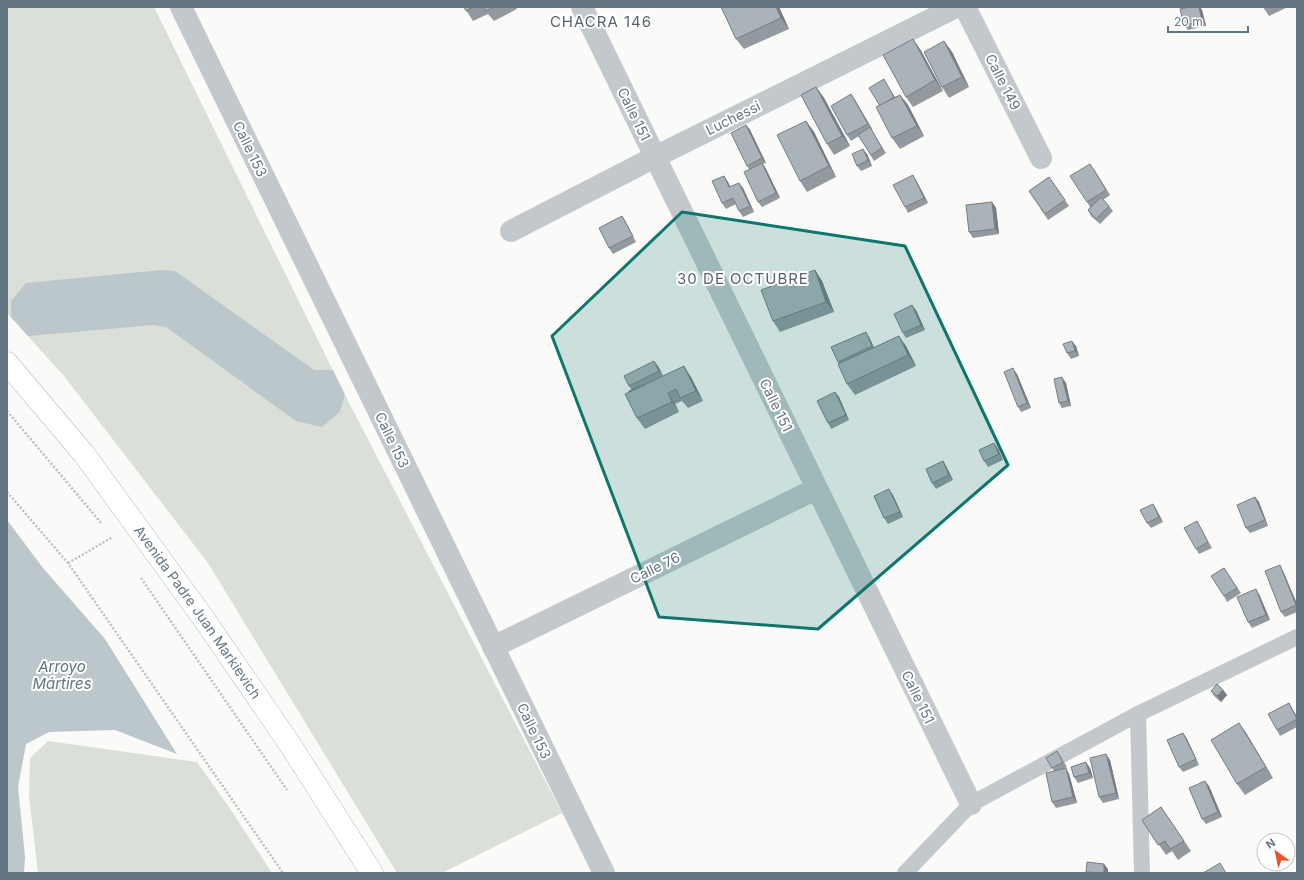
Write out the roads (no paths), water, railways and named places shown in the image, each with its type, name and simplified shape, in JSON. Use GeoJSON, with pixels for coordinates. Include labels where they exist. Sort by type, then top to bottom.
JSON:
{"type":"FeatureCollection","features":[{"type":"Feature","properties":{"kind":"main road","name":"Avenida Padre Juan Markievich"},"geometry":{"type":"LineString","coordinates":[[7,363],[84,454],[204,619],[291,746],[372,873]]}},
{"type":"Feature","properties":{"kind":"street","name":"Calle 153"},"geometry":{"type":"LineString","coordinates":[[181,7],[604,873]]}},
{"type":"Feature","properties":{"kind":"street","name":"Calle 151"},"geometry":{"type":"LineString","coordinates":[[582,7],[971,804]]}},
{"type":"Feature","properties":{"kind":"street","name":"Luchessi"},"geometry":{"type":"LineString","coordinates":[[511,231],[655,157],[956,7]]}},
{"type":"Feature","properties":{"kind":"street","name":"Calle 149"},"geometry":{"type":"LineString","coordinates":[[965,7],[1041,158]]}},
{"type":"Feature","properties":{"kind":"street","name":"Calle 76"},"geometry":{"type":"LineString","coordinates":[[493,647],[816,489]]}},
{"type":"Feature","properties":{"kind":"lane"},"geometry":{"type":"LineString","coordinates":[[905,873],[971,804],[1138,714],[1297,637]]}},
{"type":"Feature","properties":{"kind":"lane"},"geometry":{"type":"LineString","coordinates":[[1138,714],[1142,873]]}},
{"type":"Feature","properties":{"kind":"water"},"geometry":{"type":"Polygon","coordinates":[[[162,270],[175,271],[314,370],[333,370],[345,395],[340,412],[322,427],[296,421],[166,327],[153,325],[28,336],[11,317],[11,301],[26,283],[162,270]]]}},
{"type":"Feature","properties":{"kind":"water","name":"Arroyo Mártires"},"geometry":{"type":"Polygon","coordinates":[[[7,520],[43,568],[105,639],[177,754],[115,730],[49,732],[26,744],[18,787],[25,857],[24,873],[7,873],[7,520]]]}},
{"type":"Feature","properties":{"kind":"district","name":"CHACRA 146"},"geometry":{"type":"Point","coordinates":[601,22]}},
{"type":"Feature","properties":{"kind":"district","name":"30 DE OCTUBRE"},"geometry":{"type":"Point","coordinates":[743,279]}}]}
